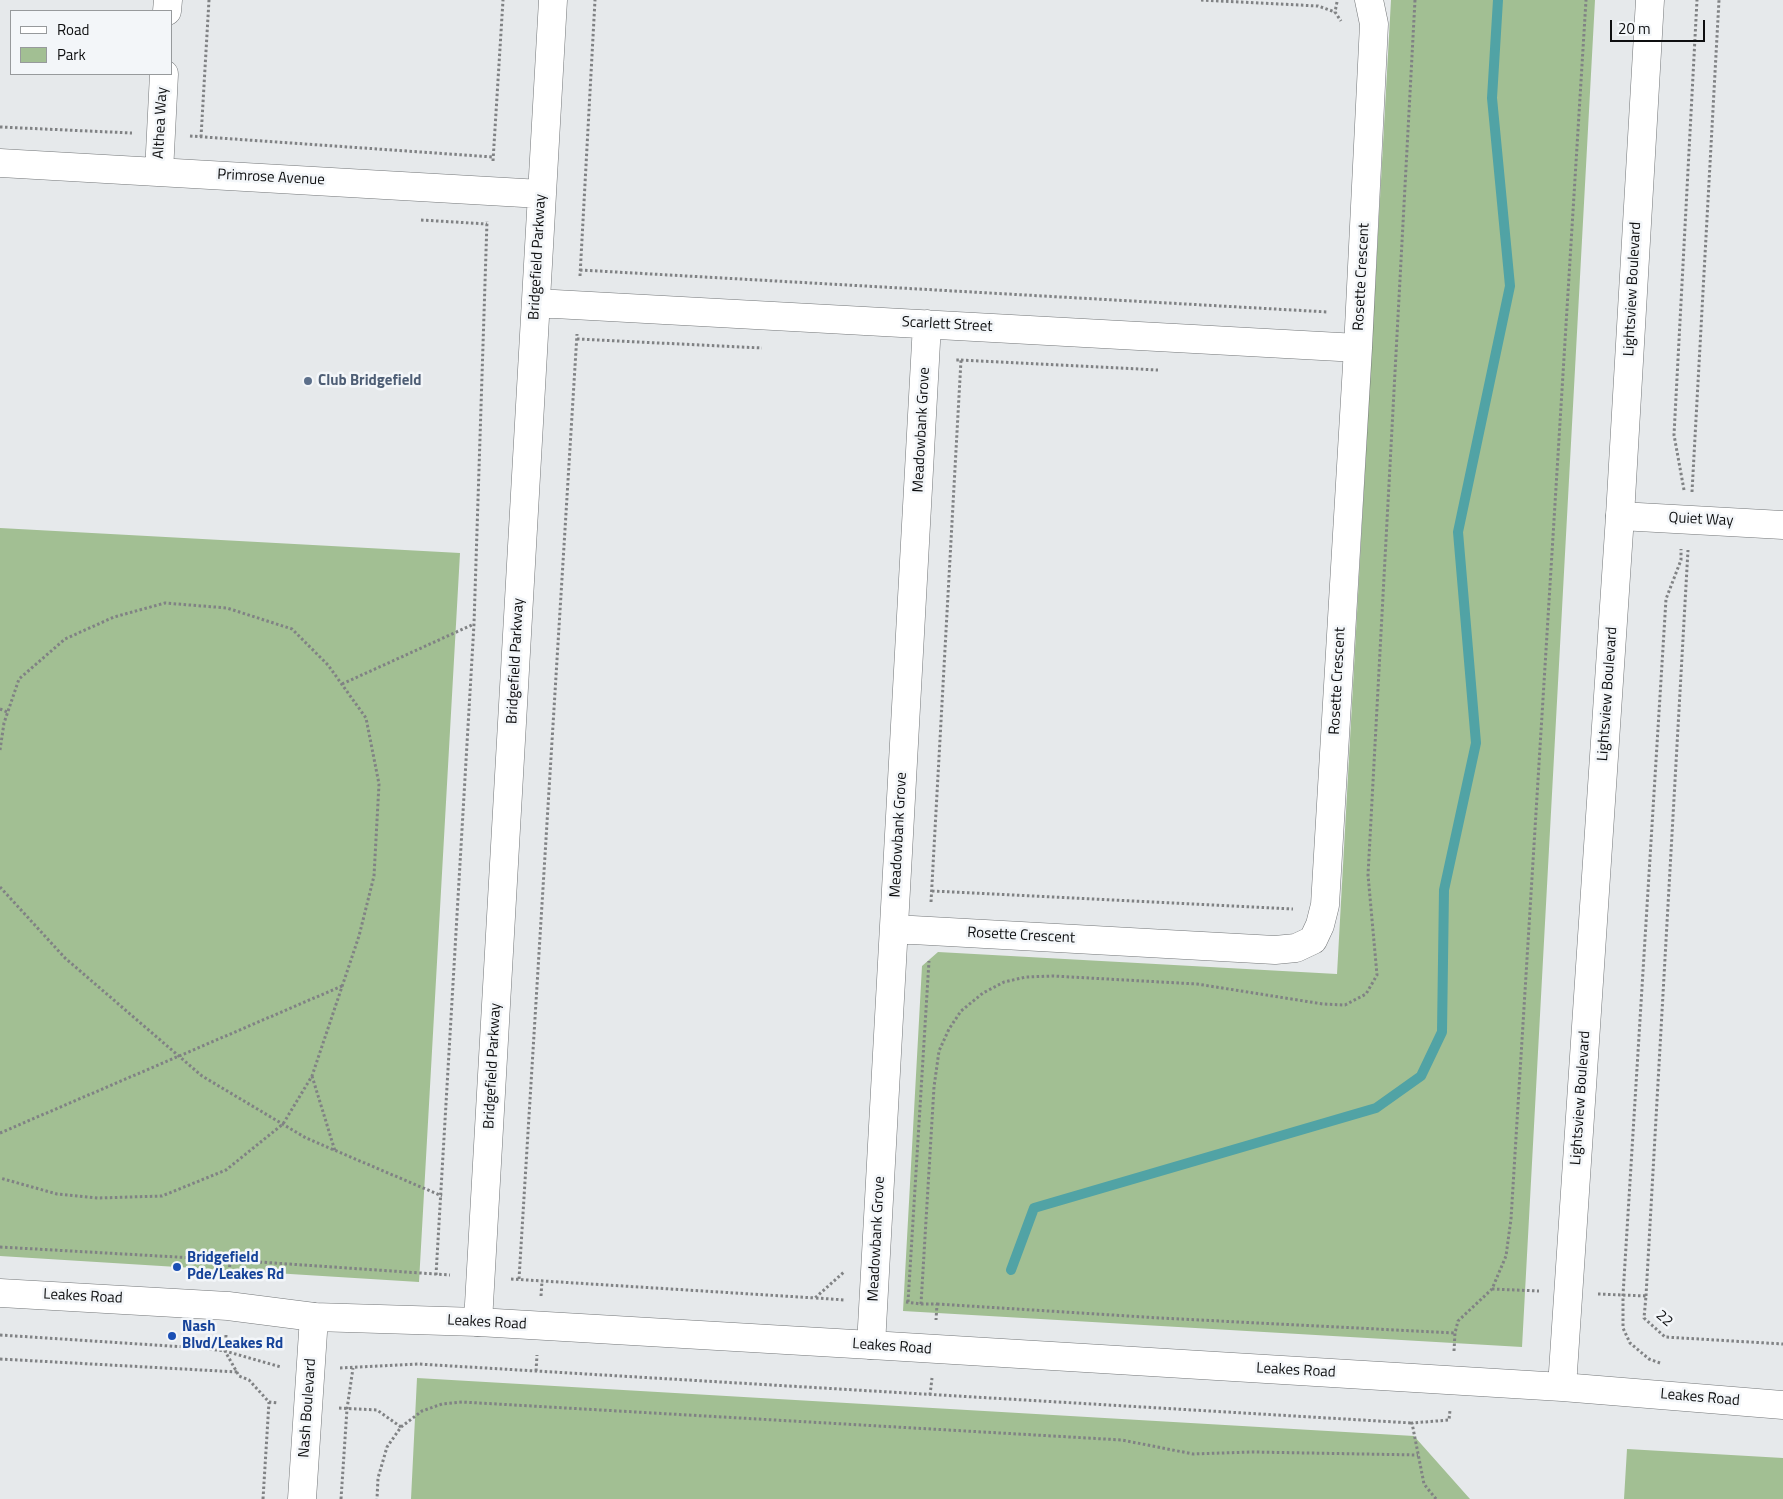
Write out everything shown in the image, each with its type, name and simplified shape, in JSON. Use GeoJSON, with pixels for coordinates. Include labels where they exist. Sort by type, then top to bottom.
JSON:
{"type":"FeatureCollection","features":[{"type":"Feature","properties":{"kind":"street","name":"Bridgefield Parkway"},"geometry":{"type":"LineString","coordinates":[[478,1322],[553,0]]}},
{"type":"Feature","properties":{"kind":"street","name":"Rosette Crescent"},"geometry":{"type":"LineString","coordinates":[[894,929],[1275,950],[1296,948],[1313,940],[1324,911],[1326,885],[1358,348],[1374,24],[1369,0]]}},
{"type":"Feature","properties":{"kind":"street","name":"Lightsview Boulevard"},"geometry":{"type":"LineString","coordinates":[[1562,1387],[1620,516],[1650,0]]}},
{"type":"Feature","properties":{"kind":"street","name":"Althea Way"},"geometry":{"type":"LineString","coordinates":[[159,172],[164,75]]}},
{"type":"Feature","properties":{"kind":"street","name":"Primrose Avenue"},"geometry":{"type":"LineString","coordinates":[[0,163],[541,194]]}},
{"type":"Feature","properties":{"kind":"street","name":"Scarlett Street"},"geometry":{"type":"LineString","coordinates":[[536,303],[1358,348]]}},
{"type":"Feature","properties":{"kind":"street","name":"Meadowbank Grove"},"geometry":{"type":"LineString","coordinates":[[871,1345],[928,324]]}},
{"type":"Feature","properties":{"kind":"street","name":"Quiet Way"},"geometry":{"type":"LineString","coordinates":[[1620,516],[1783,525]]}},
{"type":"Feature","properties":{"kind":"street","name":"Leakes Road"},"geometry":{"type":"LineString","coordinates":[[0,1293],[228,1306],[314,1317],[478,1322],[871,1345],[1562,1387],[1783,1405]]}},
{"type":"Feature","properties":{"kind":"street","name":"Nash Boulevard"},"geometry":{"type":"LineString","coordinates":[[302,1499],[314,1317]]}},
{"type":"Feature","properties":{"kind":"path"},"geometry":{"type":"LineString","coordinates":[[201,137],[208,0]]}},
{"type":"Feature","properties":{"kind":"path"},"geometry":{"type":"LineString","coordinates":[[436,1274],[474,624],[489,190],[493,157],[502,0]]}},
{"type":"Feature","properties":{"kind":"path"},"geometry":{"type":"LineString","coordinates":[[519,1279],[579,305],[595,0]]}},
{"type":"Feature","properties":{"kind":"path"},"geometry":{"type":"LineString","coordinates":[[1201,0],[1318,6],[1335,12]]}},
{"type":"Feature","properties":{"kind":"path"},"geometry":{"type":"LineString","coordinates":[[0,1247],[921,1304],[934,1087],[939,1051],[949,1029],[961,1012],[983,993],[1004,982],[1026,977],[1053,976],[1197,984],[1323,1004],[1345,1005],[1366,994],[1377,975],[1368,876],[1415,0]]}},
{"type":"Feature","properties":{"kind":"path"},"geometry":{"type":"LineString","coordinates":[[0,1335],[202,1348],[225,1351],[284,1368],[310,1369],[428,1365],[1412,1424],[1449,1420],[1454,1381],[1454,1333],[1458,1321],[1492,1288],[1506,1256],[1510,1219],[1586,0]]}},
{"type":"Feature","properties":{"kind":"path"},"geometry":{"type":"LineString","coordinates":[[1664,1364],[1649,1360],[1630,1343],[1623,1328],[1623,1295],[1666,599],[1681,560],[1686,520],[1684,489],[1674,435],[1697,0]]}},
{"type":"Feature","properties":{"kind":"path"},"geometry":{"type":"LineString","coordinates":[[1646,1296],[1681,652],[1686,520],[1719,0]]}},
{"type":"Feature","properties":{"kind":"path"},"geometry":{"type":"LineString","coordinates":[[0,127],[160,134],[493,157]]}},
{"type":"Feature","properties":{"kind":"path"},"geometry":{"type":"LineString","coordinates":[[580,270],[1328,312]]}},
{"type":"Feature","properties":{"kind":"path"},"geometry":{"type":"LineString","coordinates":[[577,338],[763,348]]}},
{"type":"Feature","properties":{"kind":"path"},"geometry":{"type":"LineString","coordinates":[[926,357],[1167,370]]}},
{"type":"Feature","properties":{"kind":"path"},"geometry":{"type":"LineString","coordinates":[[908,1302],[931,931],[961,360]]}},
{"type":"Feature","properties":{"kind":"path"},"geometry":{"type":"LineString","coordinates":[[0,750],[7,712],[19,679],[65,639],[114,618],[165,603],[227,608],[292,629],[328,665],[366,718],[379,784],[374,876],[359,936],[312,1076],[283,1124],[226,1170],[162,1196],[98,1198],[57,1194],[0,1178]]}},
{"type":"Feature","properties":{"kind":"path"},"geometry":{"type":"LineString","coordinates":[[342,684],[474,624]]}},
{"type":"Feature","properties":{"kind":"path"},"geometry":{"type":"LineString","coordinates":[[0,709],[7,712]]}},
{"type":"Feature","properties":{"kind":"path"},"geometry":{"type":"LineString","coordinates":[[0,887],[65,958],[202,1076],[306,1138],[335,1152],[442,1196]]}},
{"type":"Feature","properties":{"kind":"path"},"geometry":{"type":"LineString","coordinates":[[932,891],[1324,911]]}},
{"type":"Feature","properties":{"kind":"path"},"geometry":{"type":"LineString","coordinates":[[0,1133],[342,986]]}},
{"type":"Feature","properties":{"kind":"path"},"geometry":{"type":"LineString","coordinates":[[312,1076],[335,1152]]}},
{"type":"Feature","properties":{"kind":"path"},"geometry":{"type":"LineString","coordinates":[[230,1260],[225,1351],[239,1376],[249,1380],[269,1402],[377,1410],[401,1427]]}},
{"type":"Feature","properties":{"kind":"path"},"geometry":{"type":"LineString","coordinates":[[815,1298],[845,1270]]}},
{"type":"Feature","properties":{"kind":"path","name":"22"},"geometry":{"type":"LineString","coordinates":[[1492,1288],[1646,1296],[1644,1318],[1665,1337],[1783,1344]]}},
{"type":"Feature","properties":{"kind":"path"},"geometry":{"type":"LineString","coordinates":[[937,1304],[1454,1333]]}},
{"type":"Feature","properties":{"kind":"path"},"geometry":{"type":"LineString","coordinates":[[0,1358],[238,1372]]}},
{"type":"Feature","properties":{"kind":"path"},"geometry":{"type":"LineString","coordinates":[[341,1499],[353,1368]]}},
{"type":"Feature","properties":{"kind":"path"},"geometry":{"type":"LineString","coordinates":[[263,1499],[269,1402]]}},
{"type":"Feature","properties":{"kind":"path"},"geometry":{"type":"LineString","coordinates":[[377,1499],[378,1478],[387,1447],[401,1427],[422,1411],[442,1404],[462,1402],[1122,1440],[1193,1454],[1253,1452],[1418,1455]]}},
{"type":"Feature","properties":{"kind":"path"},"geometry":{"type":"LineString","coordinates":[[1412,1424],[1424,1484],[1436,1499]]}},
{"type":"Feature","properties":{"kind":"green space"},"geometry":{"type":"Polygon","coordinates":[[[1391,0],[1595,0],[1522,1347],[903,1311],[922,966],[938,952],[1337,974],[1391,0]]]}},
{"type":"Feature","properties":{"kind":"green space"},"geometry":{"type":"Polygon","coordinates":[[[0,528],[460,553],[419,1282],[0,1256],[0,528]]]}},
{"type":"Feature","properties":{"kind":"green space"},"geometry":{"type":"Polygon","coordinates":[[[417,1378],[1414,1436],[1470,1499],[411,1499],[417,1378]]]}},
{"type":"Feature","properties":{"kind":"green space"},"geometry":{"type":"Polygon","coordinates":[[[1627,1449],[1783,1458],[1783,1499],[1624,1499],[1627,1449]]]}},
{"type":"Feature","properties":{"kind":"waterway"},"geometry":{"type":"LineString","coordinates":[[1011,1270],[1034,1208],[1376,1108],[1421,1076],[1442,1032],[1444,890],[1476,743],[1458,532],[1510,286],[1492,98],[1498,0]]}},
{"type":"Feature","properties":{"kind":"place","name":"Club Bridgefield"},"geometry":{"type":"Point","coordinates":[308,381]}},
{"type":"Feature","properties":{"kind":"place","name":"Bridgefield Pde/Leakes Rd"},"geometry":{"type":"Point","coordinates":[177,1267]}},
{"type":"Feature","properties":{"kind":"place","name":"Nash Blvd/Leakes Rd"},"geometry":{"type":"Point","coordinates":[172,1336]}}]}
